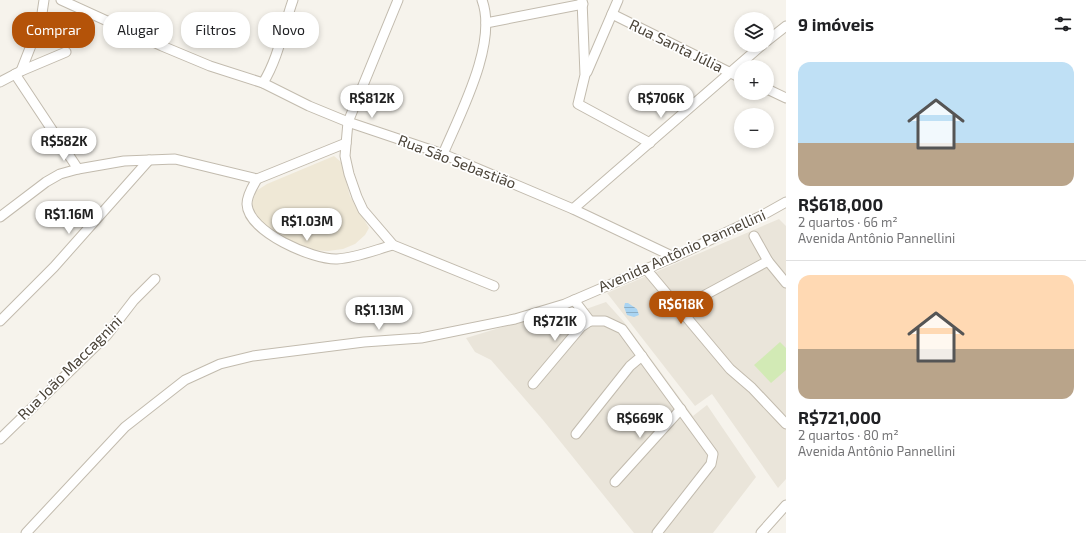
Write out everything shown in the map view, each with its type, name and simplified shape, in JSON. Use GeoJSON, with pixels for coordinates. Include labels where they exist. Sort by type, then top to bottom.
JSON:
{"type":"FeatureCollection","features":[{"type":"Feature","properties":{"kind":"street"},"geometry":{"type":"LineString","coordinates":[[18,72],[41,20],[44,0]]}},
{"type":"Feature","properties":{"kind":"street","name":"Rua São Sebastião"},"geometry":{"type":"LineString","coordinates":[[61,0],[196,60],[263,83],[308,106],[348,122],[443,154],[573,209],[674,257]]}},
{"type":"Feature","properties":{"kind":"street"},"geometry":{"type":"LineString","coordinates":[[263,83],[273,66],[283,27],[293,0]]}},
{"type":"Feature","properties":{"kind":"street"},"geometry":{"type":"LineString","coordinates":[[398,0],[348,122],[345,156],[357,197],[363,210],[393,245],[494,286]]}},
{"type":"Feature","properties":{"kind":"street"},"geometry":{"type":"LineString","coordinates":[[443,154],[479,68],[486,23],[485,8],[482,0]]}},
{"type":"Feature","properties":{"kind":"street"},"geometry":{"type":"LineString","coordinates":[[618,0],[586,75],[578,104],[650,143]]}},
{"type":"Feature","properties":{"kind":"street"},"geometry":{"type":"LineString","coordinates":[[486,23],[583,2],[586,75]]}},
{"type":"Feature","properties":{"kind":"street","name":"Rua Santa Júlia"},"geometry":{"type":"LineString","coordinates":[[612,14],[734,74]]}},
{"type":"Feature","properties":{"kind":"street"},"geometry":{"type":"LineString","coordinates":[[774,35],[786,26]]}},
{"type":"Feature","properties":{"kind":"street"},"geometry":{"type":"LineString","coordinates":[[0,82],[18,72],[66,52]]}},
{"type":"Feature","properties":{"kind":"street"},"geometry":{"type":"LineString","coordinates":[[573,209],[753,52]]}},
{"type":"Feature","properties":{"kind":"street"},"geometry":{"type":"LineString","coordinates":[[18,72],[78,169]]}},
{"type":"Feature","properties":{"kind":"street"},"geometry":{"type":"LineString","coordinates":[[774,92],[786,98]]}},
{"type":"Feature","properties":{"kind":"street"},"geometry":{"type":"LineString","coordinates":[[0,217],[46,182],[60,174],[78,169],[124,161],[175,159],[257,179],[346,143]]}},
{"type":"Feature","properties":{"kind":"street"},"geometry":{"type":"LineString","coordinates":[[0,320],[54,267],[149,160]]}},
{"type":"Feature","properties":{"kind":"street"},"geometry":{"type":"LineString","coordinates":[[257,179],[249,194],[247,204],[249,211],[260,227],[280,240],[323,258],[337,259],[357,256],[393,245]]}},
{"type":"Feature","properties":{"kind":"street","name":"Avenida Antônio Pannellini"},"geometry":{"type":"LineString","coordinates":[[26,533],[125,427],[182,380],[213,367],[253,356],[356,343],[421,338],[515,319],[574,300],[674,257],[761,216],[786,202]]}},
{"type":"Feature","properties":{"kind":"street"},"geometry":{"type":"LineString","coordinates":[[754,236],[768,261],[786,283]]}},
{"type":"Feature","properties":{"kind":"street"},"geometry":{"type":"LineString","coordinates":[[681,308],[768,261]]}},
{"type":"Feature","properties":{"kind":"street"},"geometry":{"type":"LineString","coordinates":[[646,269],[681,308],[730,369],[752,388],[786,424]]}},
{"type":"Feature","properties":{"kind":"street","name":"Rua João Maccagnini"},"geometry":{"type":"LineString","coordinates":[[0,439],[107,335],[134,300],[155,279]]}},
{"type":"Feature","properties":{"kind":"street"},"geometry":{"type":"LineString","coordinates":[[574,300],[590,320]]}},
{"type":"Feature","properties":{"kind":"street"},"geometry":{"type":"LineString","coordinates":[[534,384],[581,327],[590,320],[605,321],[622,329],[711,450],[713,458],[702,475],[657,533]]}},
{"type":"Feature","properties":{"kind":"street"},"geometry":{"type":"LineString","coordinates":[[576,434],[630,366],[642,356]]}},
{"type":"Feature","properties":{"kind":"street"},"geometry":{"type":"LineString","coordinates":[[615,482],[681,409]]}},
{"type":"Feature","properties":{"kind":"street"},"geometry":{"type":"LineString","coordinates":[[761,533],[786,505]]}},
{"type":"Feature","properties":{"kind":"shaded area"},"geometry":{"type":"Polygon","coordinates":[[[334,156],[341,162],[350,196],[369,228],[365,235],[355,244],[343,249],[328,251],[311,250],[295,245],[275,233],[265,226],[254,214],[252,203],[256,191],[267,184],[334,156]]]}},
{"type":"Feature","properties":{"kind":"shaded area"},"geometry":{"type":"Polygon","coordinates":[[[779,219],[786,226],[786,479],[778,488],[712,394],[695,406],[607,293],[779,219]]]}},
{"type":"Feature","properties":{"kind":"shaded area"},"geometry":{"type":"Polygon","coordinates":[[[606,302],[624,322],[693,416],[707,405],[756,477],[713,533],[634,533],[543,420],[491,360],[475,352],[466,338],[562,309],[569,309],[572,314],[606,302]]]}},
{"type":"Feature","properties":{"kind":"green space"},"geometry":{"type":"Polygon","coordinates":[[[780,342],[786,348],[786,370],[771,383],[754,365],[780,342]]]}},
{"type":"Feature","properties":{"kind":"water"},"geometry":{"type":"Polygon","coordinates":[[[625,303],[628,303],[637,309],[639,315],[634,317],[627,315],[624,307],[625,303]]]}}]}
